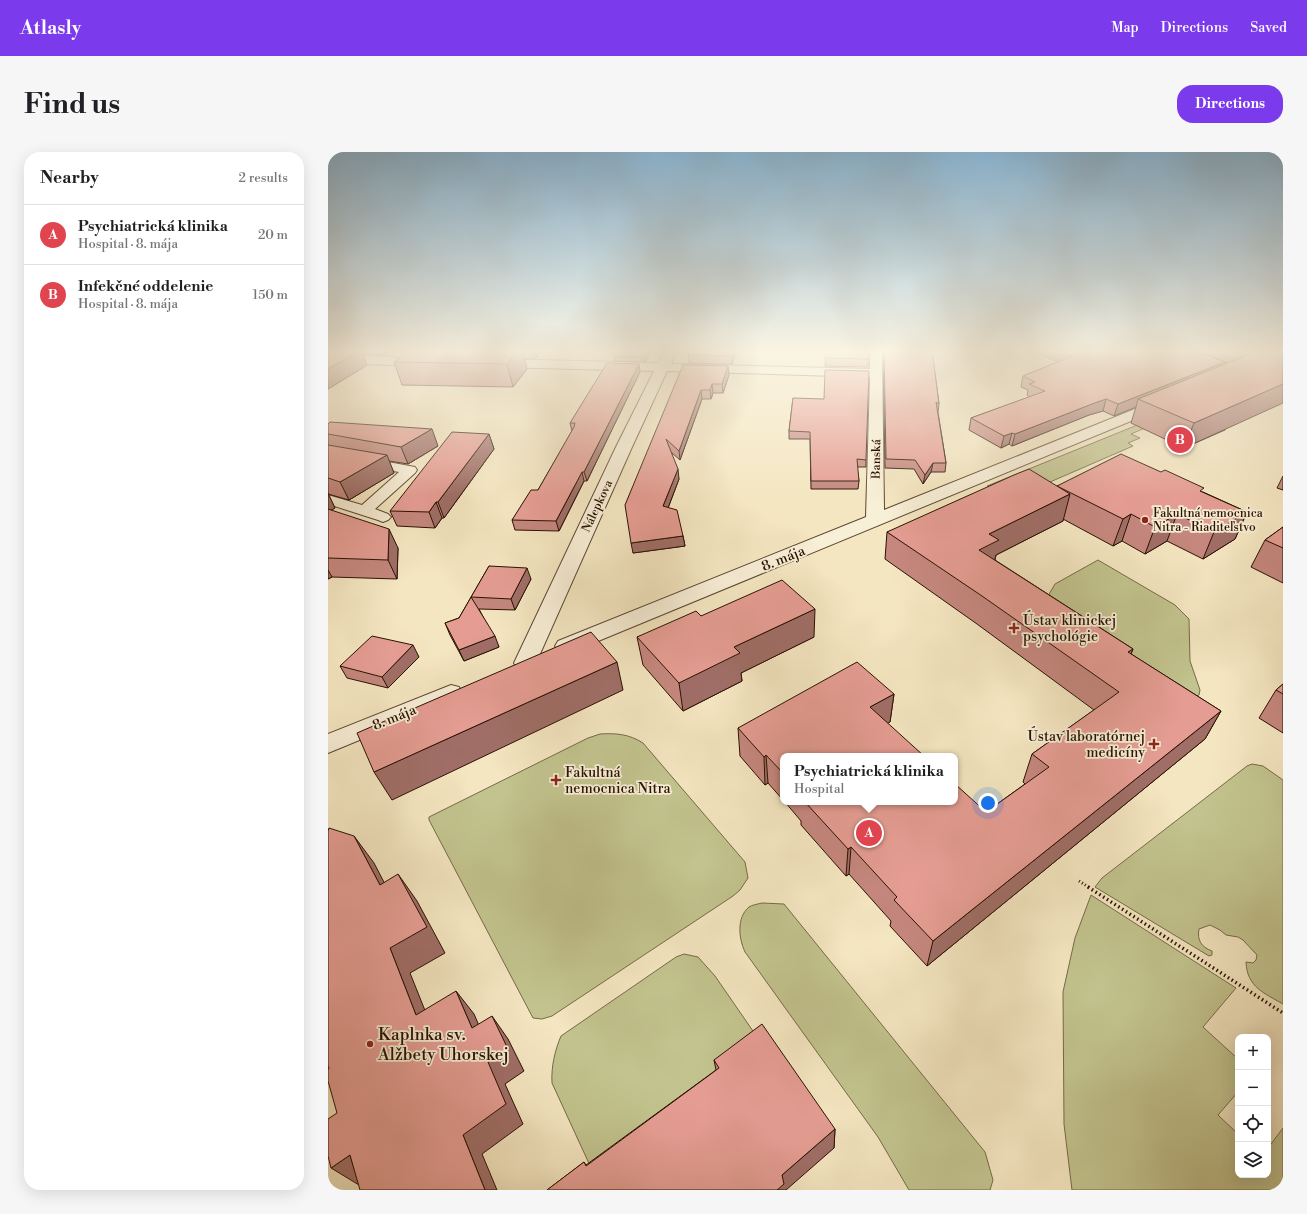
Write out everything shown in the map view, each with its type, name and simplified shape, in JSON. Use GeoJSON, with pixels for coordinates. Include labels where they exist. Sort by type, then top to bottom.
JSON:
{"type":"FeatureCollection","features":[{"type":"Feature","properties":{"kind":"street","name":"Nálepkova"},"geometry":{"type":"LineString","coordinates":[[518,666],[648,398]]}},
{"type":"Feature","properties":{"kind":"street","name":"Banská"},"geometry":{"type":"LineString","coordinates":[[875,521],[877,398]]}},
{"type":"Feature","properties":{"kind":"street","name":"8. mája"},"geometry":{"type":"LineString","coordinates":[[518,666],[1174,398]]}},
{"type":"Feature","properties":{"kind":"street","name":"8. mája"},"geometry":{"type":"LineString","coordinates":[[328,744],[466,687]]}},
{"type":"Feature","properties":{"kind":"lane"},"geometry":{"type":"LineString","coordinates":[[328,455],[410,470],[364,510]]}},
{"type":"Feature","properties":{"kind":"lane"},"geometry":{"type":"LineString","coordinates":[[328,498],[383,517]]}},
{"type":"Feature","properties":{"kind":"path"},"geometry":{"type":"LineString","coordinates":[[1079,882],[1283,1013]]}},
{"type":"Feature","properties":{"kind":"green space"},"geometry":{"type":"Polygon","coordinates":[[[1182,412],[1131,434],[1140,438],[1128,443],[1133,446],[1050,482],[1044,491],[1044,520],[987,486],[1167,413],[1182,412]]]}},
{"type":"Feature","properties":{"kind":"green space"},"geometry":{"type":"Polygon","coordinates":[[[1098,560],[1175,605],[1189,619],[1190,661],[1200,690],[1199,695],[1193,697],[1048,596],[1055,584],[1098,560]]]}},
{"type":"Feature","properties":{"kind":"green space"},"geometry":{"type":"Polygon","coordinates":[[[600,734],[622,735],[643,743],[745,862],[748,878],[740,890],[733,896],[552,1016],[542,1019],[533,1018],[429,820],[429,817],[588,738],[600,734]]]}},
{"type":"Feature","properties":{"kind":"green space"},"geometry":{"type":"Polygon","coordinates":[[[1252,764],[1263,766],[1283,780],[1283,1004],[1263,992],[1253,983],[1247,971],[1246,962],[1253,963],[1256,960],[1257,955],[1243,940],[1238,937],[1226,935],[1210,925],[1199,929],[1199,940],[1205,947],[1212,951],[1212,955],[1209,956],[1095,887],[1102,878],[1247,766],[1252,764]]]}},
{"type":"Feature","properties":{"kind":"green space"},"geometry":{"type":"Polygon","coordinates":[[[1091,895],[1236,988],[1203,1027],[1235,1056],[1235,1095],[1218,1115],[1235,1131],[1235,1178],[1271,1178],[1271,1144],[1283,1128],[1283,1190],[1072,1190],[1064,1124],[1063,992],[1075,938],[1091,895]]]}},
{"type":"Feature","properties":{"kind":"green space"},"geometry":{"type":"Polygon","coordinates":[[[762,903],[784,904],[985,1152],[993,1180],[990,1190],[909,1190],[878,1137],[745,952],[740,935],[740,923],[742,917],[749,907],[762,903]]]}},
{"type":"Feature","properties":{"kind":"green space"},"geometry":{"type":"Polygon","coordinates":[[[684,954],[698,957],[715,976],[764,1047],[598,1183],[552,1083],[555,1053],[559,1041],[561,1036],[676,957],[684,954]]]}},
{"type":"Feature","properties":{"kind":"building"},"geometry":{"type":"Polygon","coordinates":[[[585,398],[621,398],[584,472],[582,472],[556,521],[512,520],[531,490],[538,490],[574,427],[575,423],[570,423],[585,398]]]}},
{"type":"Feature","properties":{"kind":"building"},"geometry":{"type":"Polygon","coordinates":[[[669,398],[698,398],[679,451],[666,439],[678,469],[663,506],[677,510],[683,536],[631,543],[625,505],[669,398]]]}},
{"type":"Feature","properties":{"kind":"building"},"geometry":{"type":"Polygon","coordinates":[[[793,398],[868,398],[866,460],[857,459],[859,481],[811,481],[810,432],[789,431],[793,398]]]}},
{"type":"Feature","properties":{"kind":"building"},"geometry":{"type":"Polygon","coordinates":[[[885,398],[938,398],[939,404],[936,402],[946,463],[933,463],[925,475],[915,460],[886,459],[885,398]]]}},
{"type":"Feature","properties":{"kind":"building"},"geometry":{"type":"Polygon","coordinates":[[[1025,398],[1132,398],[1118,404],[1106,399],[1015,434],[1012,433],[1004,436],[971,418],[1025,398]]]}},
{"type":"Feature","properties":{"kind":"building"},"geometry":{"type":"Polygon","coordinates":[[[1139,398],[1250,398],[1194,423],[1138,399],[1139,398]]]}},
{"type":"Feature","properties":{"kind":"building"},"geometry":{"type":"Polygon","coordinates":[[[330,422],[432,429],[401,447],[328,434],[328,424],[330,422]]]}},
{"type":"Feature","properties":{"kind":"building"},"geometry":{"type":"Polygon","coordinates":[[[452,432],[489,434],[429,512],[390,511],[452,432]]]}},
{"type":"Feature","properties":{"kind":"building"},"geometry":{"type":"Polygon","coordinates":[[[328,445],[387,455],[340,482],[328,478],[328,445]]]}},
{"type":"Feature","properties":{"kind":"building"},"geometry":{"type":"Polygon","coordinates":[[[1121,454],[1161,472],[1165,470],[1204,488],[1200,491],[1247,512],[1214,532],[1177,514],[1155,527],[1131,514],[1123,519],[1057,486],[1121,454]]]}},
{"type":"Feature","properties":{"kind":"building"},"geometry":{"type":"Polygon","coordinates":[[[1029,469],[1070,494],[989,534],[999,540],[979,550],[1133,649],[1128,652],[1221,711],[933,941],[894,900],[897,897],[851,847],[848,849],[808,805],[958,805],[958,787],[986,812],[1049,767],[1032,754],[1119,692],[982,596],[887,532],[1029,469]]]}},
{"type":"Feature","properties":{"kind":"building"},"geometry":{"type":"Polygon","coordinates":[[[328,509],[389,529],[388,560],[328,558],[328,509]]]}},
{"type":"Feature","properties":{"kind":"building"},"geometry":{"type":"Polygon","coordinates":[[[1283,527],[1283,548],[1265,540],[1283,527]]]}},
{"type":"Feature","properties":{"kind":"building"},"geometry":{"type":"Polygon","coordinates":[[[489,566],[527,568],[511,599],[471,597],[489,566]]]}},
{"type":"Feature","properties":{"kind":"building"},"geometry":{"type":"Polygon","coordinates":[[[782,580],[815,609],[734,647],[740,653],[679,683],[637,637],[696,611],[701,616],[782,580]]]}},
{"type":"Feature","properties":{"kind":"building"},"geometry":{"type":"Polygon","coordinates":[[[471,597],[495,636],[459,650],[445,623],[459,618],[471,597]]]}},
{"type":"Feature","properties":{"kind":"building"},"geometry":{"type":"Polygon","coordinates":[[[591,632],[617,662],[374,772],[357,733],[591,632]]]}},
{"type":"Feature","properties":{"kind":"building"},"geometry":{"type":"Polygon","coordinates":[[[372,636],[413,645],[382,677],[340,666],[372,636]]]}},
{"type":"Feature","properties":{"kind":"building"},"geometry":{"type":"Polygon","coordinates":[[[857,662],[894,694],[870,707],[921,753],[780,753],[780,770],[766,755],[764,757],[738,728],[857,662]]]}},
{"type":"Feature","properties":{"kind":"building"},"geometry":{"type":"Polygon","coordinates":[[[1283,684],[1283,694],[1276,690],[1283,684]]]}},
{"type":"Feature","properties":{"kind":"building"},"geometry":{"type":"Polygon","coordinates":[[[329,828],[354,836],[380,885],[398,874],[427,927],[390,948],[416,1015],[456,991],[472,1028],[492,1016],[508,1049],[488,1062],[506,1104],[463,1135],[485,1190],[360,1190],[350,1155],[331,1168],[328,1156],[328,1119],[337,1113],[328,1081],[329,828]]]}},
{"type":"Feature","properties":{"kind":"building"},"geometry":{"type":"Polygon","coordinates":[[[762,1024],[835,1129],[782,1175],[784,1184],[777,1190],[547,1190],[584,1162],[586,1166],[719,1068],[714,1060],[762,1024]]]}},
{"type":"Feature","properties":{"kind":"place","name":"Infekčné oddelenie"},"geometry":{"type":"Point","coordinates":[1180,440]}},
{"type":"Feature","properties":{"kind":"place","name":"Fakultná nemocnica Nitra - Riaditeľstvo"},"geometry":{"type":"Point","coordinates":[1145,520]}},
{"type":"Feature","properties":{"kind":"place","name":"Ústav klinickej psychológie"},"geometry":{"type":"Point","coordinates":[1014,628]}},
{"type":"Feature","properties":{"kind":"place","name":"Ústav laboratórnej medicíny"},"geometry":{"type":"Point","coordinates":[1154,744]}},
{"type":"Feature","properties":{"kind":"place","name":"Fakultná nemocnica Nitra"},"geometry":{"type":"Point","coordinates":[556,780]}},
{"type":"Feature","properties":{"kind":"place","name":"Psychiatrická klinika"},"geometry":{"type":"Point","coordinates":[869,833]}},
{"type":"Feature","properties":{"kind":"place","name":"Kaplnka sv. Alžbety Uhorskej"},"geometry":{"type":"Point","coordinates":[370,1044]}}]}
